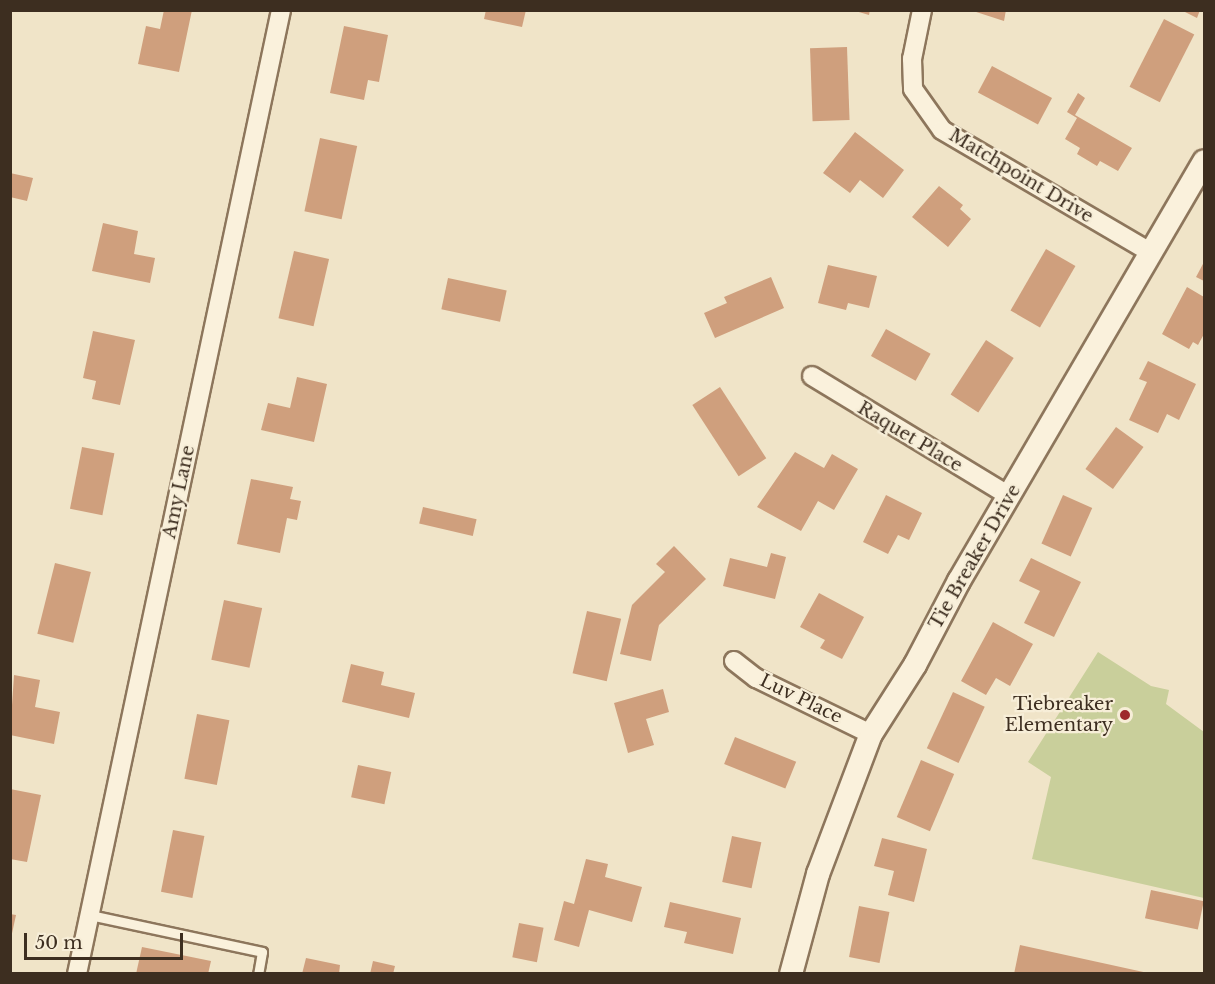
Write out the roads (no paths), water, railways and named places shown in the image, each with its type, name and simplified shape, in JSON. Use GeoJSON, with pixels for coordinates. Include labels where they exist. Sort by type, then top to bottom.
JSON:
{"type":"FeatureCollection","features":[{"type":"Feature","properties":{"kind":"street","name":"Amy Lane"},"geometry":{"type":"LineString","coordinates":[[78,974],[281,10]]}},
{"type":"Feature","properties":{"kind":"street","name":"Matchpoint Drive"},"geometry":{"type":"LineString","coordinates":[[922,10],[912,59],[913,89],[942,130],[1150,252]]}},
{"type":"Feature","properties":{"kind":"street","name":"Tie Breaker Drive"},"geometry":{"type":"LineString","coordinates":[[792,974],[818,874],[871,734],[915,665],[1009,496],[1204,161]]}},
{"type":"Feature","properties":{"kind":"street","name":"Raquet Place"},"geometry":{"type":"LineString","coordinates":[[812,376],[1009,496]]}},
{"type":"Feature","properties":{"kind":"street","name":"Luv Place"},"geometry":{"type":"LineString","coordinates":[[734,661],[756,678],[871,734]]}},
{"type":"Feature","properties":{"kind":"lane"},"geometry":{"type":"LineString","coordinates":[[90,915],[262,952],[258,974]]}},
{"type":"Feature","properties":{"kind":"place","name":"Tiebreaker Elementary"},"geometry":{"type":"Point","coordinates":[1125,715]}}]}
